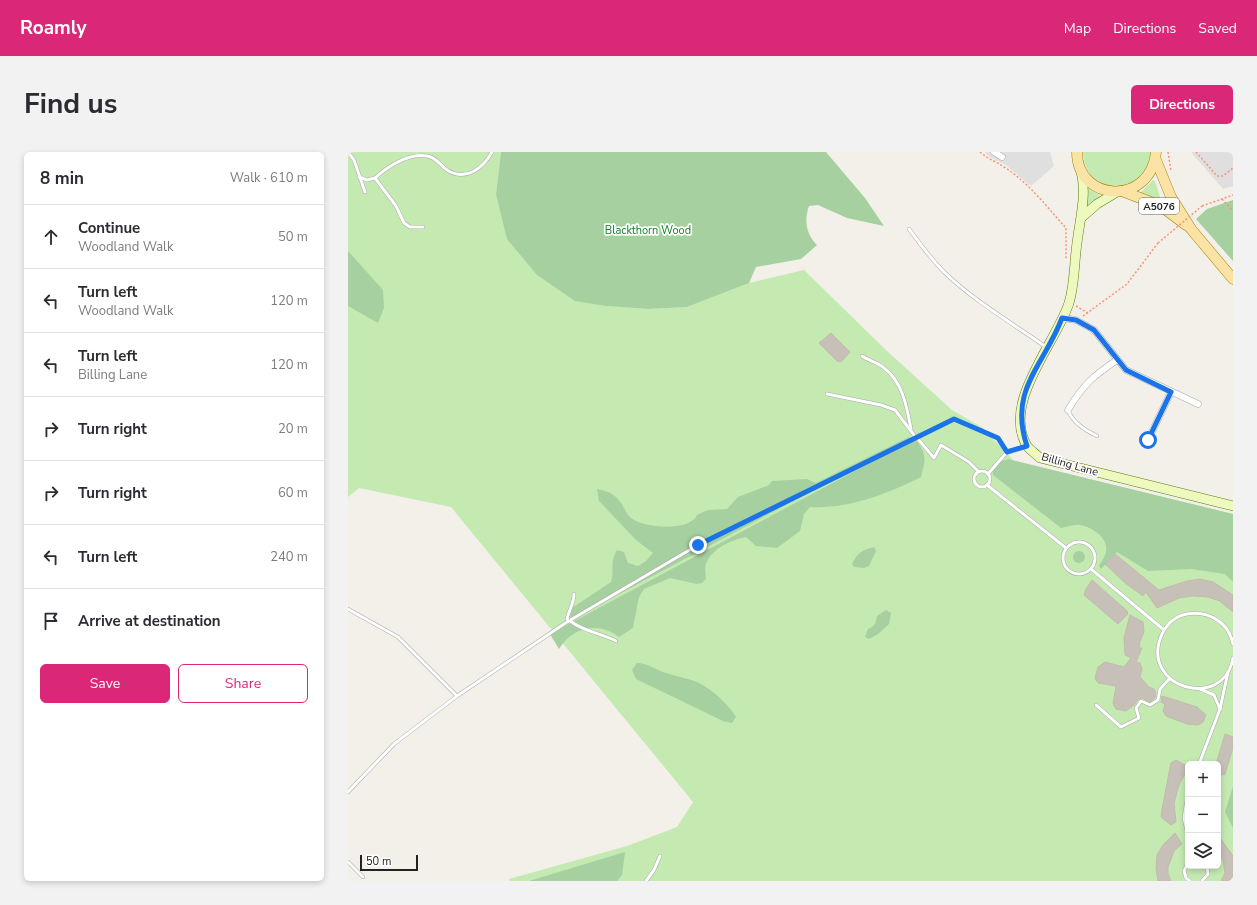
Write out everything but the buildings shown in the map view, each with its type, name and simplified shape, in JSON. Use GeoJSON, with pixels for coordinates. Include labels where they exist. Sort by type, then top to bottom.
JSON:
{"type":"FeatureCollection","features":[{"type":"Feature","properties":{"kind":"main road"},"geometry":{"type":"LineString","coordinates":[[1077,153],[1080,167],[1089,180],[1102,189],[1120,192],[1141,183],[1151,173],[1156,156]]}},
{"type":"Feature","properties":{"kind":"main road","name":"A5076"},"geometry":{"type":"LineString","coordinates":[[1156,156],[1171,197],[1191,229],[1233,279]]}},
{"type":"Feature","properties":{"kind":"main road","name":"A5076"},"geometry":{"type":"LineString","coordinates":[[1120,192],[1161,206],[1191,229]]}},
{"type":"Feature","properties":{"kind":"street"},"geometry":{"type":"LineString","coordinates":[[995,152],[1002,157]]}},
{"type":"Feature","properties":{"kind":"street"},"geometry":{"type":"LineString","coordinates":[[1027,446],[1022,430],[1021,406],[1032,375],[1062,318],[1073,284],[1077,242],[1082,218],[1084,181],[1080,167]]}},
{"type":"Feature","properties":{"kind":"street"},"geometry":{"type":"LineString","coordinates":[[1082,218],[1097,204],[1120,192]]}},
{"type":"Feature","properties":{"kind":"street"},"geometry":{"type":"LineString","coordinates":[[1062,318],[1076,320],[1094,330],[1126,370],[1198,404]]}},
{"type":"Feature","properties":{"kind":"street"},"geometry":{"type":"LineString","coordinates":[[1068,410],[1079,392],[1092,377],[1117,360]]}},
{"type":"Feature","properties":{"kind":"street"},"geometry":{"type":"LineString","coordinates":[[1148,440],[1171,392]]}},
{"type":"Feature","properties":{"kind":"street","name":"Billing Lane"},"geometry":{"type":"LineString","coordinates":[[1027,446],[1040,458],[1233,506]]}},
{"type":"Feature","properties":{"kind":"lane"},"geometry":{"type":"LineString","coordinates":[[348,152],[354,160],[365,192]]}},
{"type":"Feature","properties":{"kind":"lane"},"geometry":{"type":"LineString","coordinates":[[359,177],[367,180],[375,178],[384,170],[413,155],[430,156],[448,171],[455,174],[468,174],[483,166],[492,152]]}},
{"type":"Feature","properties":{"kind":"lane"},"geometry":{"type":"LineString","coordinates":[[375,178],[396,206],[404,223],[410,227],[423,227]]}},
{"type":"Feature","properties":{"kind":"lane"},"geometry":{"type":"LineString","coordinates":[[909,229],[927,253],[945,272],[974,296],[1047,348]]}},
{"type":"Feature","properties":{"kind":"lane"},"geometry":{"type":"LineString","coordinates":[[862,356],[885,368],[896,381],[902,393],[911,431]]}},
{"type":"Feature","properties":{"kind":"lane"},"geometry":{"type":"LineString","coordinates":[[827,394],[881,405],[895,410],[914,435]]}},
{"type":"Feature","properties":{"kind":"lane"},"geometry":{"type":"LineString","coordinates":[[1068,410],[1072,419],[1087,431],[1097,436]]}},
{"type":"Feature","properties":{"kind":"lane"},"geometry":{"type":"LineString","coordinates":[[348,792],[394,744],[457,696],[568,622],[698,545],[954,419],[998,438],[1007,452]]}},
{"type":"Feature","properties":{"kind":"lane"},"geometry":{"type":"LineString","coordinates":[[918,439],[934,458],[941,445],[969,462],[978,471],[984,471],[988,474],[990,479],[987,485],[982,487],[975,483],[973,478],[978,471]]}},
{"type":"Feature","properties":{"kind":"lane"},"geometry":{"type":"LineString","coordinates":[[988,474],[1007,452],[1027,446]]}},
{"type":"Feature","properties":{"kind":"lane"},"geometry":{"type":"LineString","coordinates":[[987,485],[1066,548]]}},
{"type":"Feature","properties":{"kind":"lane"},"geometry":{"type":"LineString","coordinates":[[1080,542],[1090,546],[1096,560],[1088,573],[1078,575],[1068,571],[1062,557],[1066,548],[1070,544],[1080,542]]}},
{"type":"Feature","properties":{"kind":"lane"},"geometry":{"type":"LineString","coordinates":[[1091,569],[1164,630]]}},
{"type":"Feature","properties":{"kind":"lane"},"geometry":{"type":"LineString","coordinates":[[574,594],[574,602],[567,619],[584,630],[600,634],[616,641]]}},
{"type":"Feature","properties":{"kind":"lane"},"geometry":{"type":"LineString","coordinates":[[348,609],[398,637],[457,696]]}},
{"type":"Feature","properties":{"kind":"lane"},"geometry":{"type":"LineString","coordinates":[[1220,709],[1214,695],[1199,689],[1187,688],[1170,678],[1160,665],[1158,653],[1159,641],[1164,630],[1172,621],[1182,615],[1194,613],[1206,614],[1217,619],[1226,627],[1233,644]]}},
{"type":"Feature","properties":{"kind":"lane"},"geometry":{"type":"LineString","coordinates":[[1200,761],[1220,709],[1228,672],[1233,658]]}},
{"type":"Feature","properties":{"kind":"lane"},"geometry":{"type":"LineString","coordinates":[[1199,689],[1210,686],[1220,680],[1228,672]]}},
{"type":"Feature","properties":{"kind":"lane"},"geometry":{"type":"LineString","coordinates":[[1096,705],[1121,727],[1139,718],[1136,708],[1141,701],[1150,705],[1158,700],[1160,689],[1170,678]]}},
{"type":"Feature","properties":{"kind":"lane"},"geometry":{"type":"LineString","coordinates":[[1188,797],[1184,818],[1188,833]]}},
{"type":"Feature","properties":{"kind":"lane"},"geometry":{"type":"LineString","coordinates":[[646,881],[654,870],[660,856]]}},
{"type":"Feature","properties":{"kind":"lane"},"geometry":{"type":"LineString","coordinates":[[348,862],[363,877]]}},
{"type":"Feature","properties":{"kind":"lane"},"geometry":{"type":"LineString","coordinates":[[1185,869],[1184,871],[1186,878],[1190,881]]}},
{"type":"Feature","properties":{"kind":"lane"},"geometry":{"type":"LineString","coordinates":[[1202,881],[1208,874],[1207,869]]}},
{"type":"Feature","properties":{"kind":"path"},"geometry":{"type":"LineString","coordinates":[[980,152],[988,160],[1004,167],[1028,187],[1066,228],[1066,267]]}},
{"type":"Feature","properties":{"kind":"path"},"geometry":{"type":"LineString","coordinates":[[1168,152],[1172,177]]}},
{"type":"Feature","properties":{"kind":"path"},"geometry":{"type":"LineString","coordinates":[[1196,152],[1217,176],[1223,176],[1233,168]]}},
{"type":"Feature","properties":{"kind":"path"},"geometry":{"type":"LineString","coordinates":[[1076,320],[1110,299],[1127,284],[1158,243],[1202,206],[1233,195]]}},
{"type":"Feature","properties":{"kind":"path"},"geometry":{"type":"LineString","coordinates":[[1222,199],[1233,211]]}},
{"type":"Feature","properties":{"kind":"path"},"geometry":{"type":"LineString","coordinates":[[1188,213],[1191,218]]}},
{"type":"Feature","properties":{"kind":"shaded area"},"geometry":{"type":"Polygon","coordinates":[[[985,152],[1050,152],[1054,166],[1031,186],[1006,165],[990,157],[985,152]]]}},
{"type":"Feature","properties":{"kind":"shaded area"},"geometry":{"type":"Polygon","coordinates":[[[1191,152],[1233,152],[1233,186],[1223,189],[1191,152]]]}},
{"type":"Feature","properties":{"kind":"green space"},"geometry":{"type":"Polygon","coordinates":[[[348,152],[501,152],[496,194],[606,306],[649,309],[687,307],[749,283],[804,270],[887,351],[952,410],[983,428],[1014,461],[1233,514],[1233,881],[510,881],[509,879],[627,846],[677,827],[693,802],[451,507],[359,488],[348,497],[348,152]]]}},
{"type":"Feature","properties":{"kind":"green space","name":"Blackthorn Wood"},"geometry":{"type":"Polygon","coordinates":[[[501,152],[826,152],[865,198],[884,226],[847,218],[818,205],[809,206],[806,222],[808,232],[817,245],[801,259],[756,267],[749,283],[687,307],[649,309],[606,306],[575,301],[537,275],[507,239],[496,194],[501,152]]]}},
{"type":"Feature","properties":{"kind":"green space"},"geometry":{"type":"Polygon","coordinates":[[[1083,152],[1152,152],[1147,167],[1139,178],[1128,185],[1116,187],[1104,185],[1094,178],[1086,167],[1083,152]]]}},
{"type":"Feature","properties":{"kind":"green space"},"geometry":{"type":"Polygon","coordinates":[[[1153,180],[1155,181],[1161,200],[1160,201],[1140,193],[1153,180]]]}},
{"type":"Feature","properties":{"kind":"green space"},"geometry":{"type":"Polygon","coordinates":[[[1086,186],[1102,197],[1086,210],[1086,186]]]}},
{"type":"Feature","properties":{"kind":"green space"},"geometry":{"type":"Polygon","coordinates":[[[1233,200],[1233,261],[1196,219],[1207,209],[1233,200]]]}},
{"type":"Feature","properties":{"kind":"green space"},"geometry":{"type":"Polygon","coordinates":[[[348,251],[383,290],[384,308],[378,323],[348,306],[348,251]]]}},
{"type":"Feature","properties":{"kind":"green space"},"geometry":{"type":"Polygon","coordinates":[[[909,437],[910,439],[572,619],[570,617],[572,608],[611,582],[613,559],[617,550],[624,552],[628,563],[638,566],[646,561],[653,553],[636,540],[599,501],[597,489],[606,491],[616,497],[629,516],[637,521],[655,526],[676,526],[693,520],[697,515],[708,510],[727,509],[738,497],[769,485],[772,481],[807,479],[816,483],[909,437]]]}},
{"type":"Feature","properties":{"kind":"green space"},"geometry":{"type":"Polygon","coordinates":[[[915,439],[922,449],[924,456],[924,465],[921,477],[895,489],[853,503],[839,506],[810,507],[804,514],[800,531],[777,548],[756,546],[746,537],[723,546],[709,558],[705,567],[706,579],[702,583],[697,584],[670,578],[644,589],[639,597],[633,628],[619,637],[603,629],[586,629],[578,631],[571,636],[559,649],[550,634],[915,439]]]}},
{"type":"Feature","properties":{"kind":"green space"},"geometry":{"type":"Polygon","coordinates":[[[1008,459],[1233,514],[1233,582],[1225,574],[1191,569],[1148,571],[1117,552],[1101,569],[1099,566],[1104,558],[1106,547],[1105,542],[1099,534],[1090,528],[1080,525],[1061,528],[993,475],[992,465],[1008,459]]]}},
{"type":"Feature","properties":{"kind":"green space"},"geometry":{"type":"Polygon","coordinates":[[[874,547],[876,551],[869,566],[864,568],[854,567],[852,564],[858,555],[866,549],[874,547]]]}},
{"type":"Feature","properties":{"kind":"green space"},"geometry":{"type":"Polygon","coordinates":[[[1077,551],[1081,551],[1085,557],[1081,563],[1077,563],[1073,559],[1073,555],[1077,551]]]}},
{"type":"Feature","properties":{"kind":"green space"},"geometry":{"type":"Polygon","coordinates":[[[886,610],[891,613],[889,624],[878,634],[869,639],[865,637],[868,629],[875,624],[877,616],[886,610]]]}},
{"type":"Feature","properties":{"kind":"green space"},"geometry":{"type":"Polygon","coordinates":[[[637,663],[645,664],[666,673],[699,683],[720,698],[736,717],[732,723],[723,721],[636,679],[632,670],[637,663]]]}},
{"type":"Feature","properties":{"kind":"green space"},"geometry":{"type":"Polygon","coordinates":[[[1233,786],[1233,828],[1225,812],[1233,786]]]}},
{"type":"Feature","properties":{"kind":"green space"},"geometry":{"type":"Polygon","coordinates":[[[625,852],[622,875],[617,881],[529,881],[625,852]]]}},
{"type":"Feature","properties":{"kind":"route"},"geometry":{"type":"LineString","coordinates":[[698,545],[954,419],[998,438],[1007,452],[1027,446],[1022,430],[1021,406],[1032,375],[1059,327],[1062,318],[1076,320],[1094,330],[1105,346],[1126,370],[1171,392],[1148,440]]}}]}
